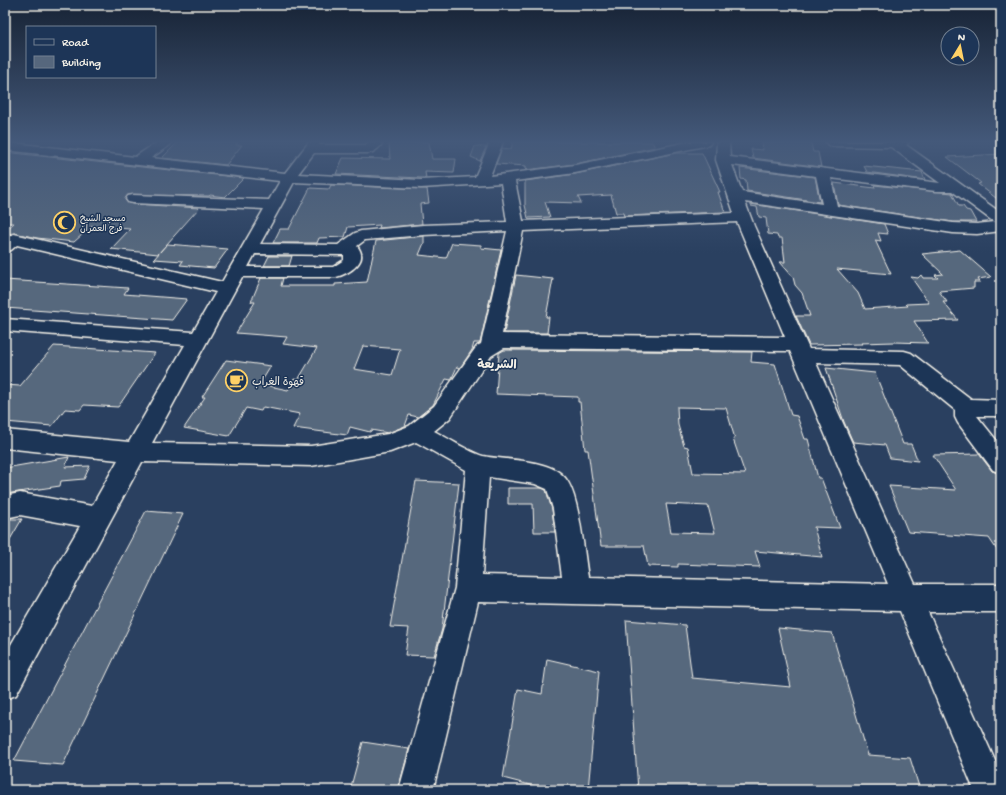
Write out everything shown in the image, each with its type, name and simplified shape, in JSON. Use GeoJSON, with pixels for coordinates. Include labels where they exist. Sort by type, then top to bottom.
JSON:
{"type":"FeatureCollection","features":[{"type":"Feature","properties":{"kind":"street"},"geometry":{"type":"LineString","coordinates":[[5,684],[288,179]]}},
{"type":"Feature","properties":{"kind":"street"},"geometry":{"type":"LineString","coordinates":[[313,179],[421,184],[493,179]]}},
{"type":"Feature","properties":{"kind":"street"},"geometry":{"type":"LineString","coordinates":[[490,347],[516,226],[507,179]]}},
{"type":"Feature","properties":{"kind":"street"},"geometry":{"type":"LineString","coordinates":[[731,179],[744,217],[800,350],[991,790]]}},
{"type":"Feature","properties":{"kind":"street"},"geometry":{"type":"LineString","coordinates":[[824,179],[830,209]]}},
{"type":"Feature","properties":{"kind":"street"},"geometry":{"type":"LineString","coordinates":[[867,179],[936,187],[953,187]]}},
{"type":"Feature","properties":{"kind":"street"},"geometry":{"type":"LineString","coordinates":[[943,179],[1001,220]]}},
{"type":"Feature","properties":{"kind":"street"},"geometry":{"type":"LineString","coordinates":[[736,196],[953,228],[977,229],[1001,226]]}},
{"type":"Feature","properties":{"kind":"street"},"geometry":{"type":"LineString","coordinates":[[133,199],[274,205]]}},
{"type":"Feature","properties":{"kind":"street"},"geometry":{"type":"LineString","coordinates":[[342,250],[361,236],[423,230],[744,217]]}},
{"type":"Feature","properties":{"kind":"street"},"geometry":{"type":"LineString","coordinates":[[5,247],[14,239],[232,280],[336,272],[352,262],[352,250],[250,249]]}},
{"type":"Feature","properties":{"kind":"street"},"geometry":{"type":"LineString","coordinates":[[5,325],[199,339]]}},
{"type":"Feature","properties":{"kind":"street"},"geometry":{"type":"LineString","coordinates":[[5,439],[136,452],[311,456],[390,443],[417,432],[442,412],[484,351],[500,341],[800,350],[904,358],[966,407],[1001,408]]}},
{"type":"Feature","properties":{"kind":"street"},"geometry":{"type":"LineString","coordinates":[[966,407],[966,418],[1001,463]]}},
{"type":"Feature","properties":{"kind":"street"},"geometry":{"type":"LineString","coordinates":[[417,432],[478,465],[539,474],[555,482],[560,489],[566,509],[577,590]]}},
{"type":"Feature","properties":{"kind":"street"},"geometry":{"type":"LineString","coordinates":[[416,790],[468,588],[478,465]]}},
{"type":"Feature","properties":{"kind":"street"},"geometry":{"type":"LineString","coordinates":[[5,506],[20,504],[98,518]]}},
{"type":"Feature","properties":{"kind":"street"},"geometry":{"type":"LineString","coordinates":[[468,588],[908,598],[1001,598]]}},
{"type":"Feature","properties":{"kind":"building"},"geometry":{"type":"Polygon","coordinates":[[[5,179],[243,179],[225,197],[210,195],[128,195],[125,200],[128,203],[133,204],[199,208],[158,254],[111,249],[130,229],[92,226],[74,242],[37,238],[14,233],[5,234],[5,231],[14,223],[5,223],[5,179]]]}},
{"type":"Feature","properties":{"kind":"building"},"geometry":{"type":"Polygon","coordinates":[[[539,179],[714,179],[720,192],[718,192],[725,212],[624,216],[623,213],[616,213],[611,195],[578,197],[581,203],[545,202],[550,217],[528,218],[525,205],[525,181],[539,179]]]}},
{"type":"Feature","properties":{"kind":"building"},"geometry":{"type":"Polygon","coordinates":[[[742,179],[815,179],[820,202],[747,191],[746,180],[742,179]]]}},
{"type":"Feature","properties":{"kind":"building"},"geometry":{"type":"Polygon","coordinates":[[[976,179],[1001,179],[1001,202],[978,184],[981,183],[976,179]]]}},
{"type":"Feature","properties":{"kind":"building"},"geometry":{"type":"Polygon","coordinates":[[[834,183],[875,188],[874,185],[952,193],[959,206],[963,206],[966,210],[970,211],[976,222],[953,222],[838,205],[834,183]]]}},
{"type":"Feature","properties":{"kind":"building"},"geometry":{"type":"Polygon","coordinates":[[[331,185],[427,189],[429,203],[420,204],[422,224],[379,228],[380,225],[348,227],[345,237],[319,238],[317,243],[273,243],[280,229],[289,229],[310,188],[329,189],[331,185]]]}},
{"type":"Feature","properties":{"kind":"building"},"geometry":{"type":"Polygon","coordinates":[[[751,204],[884,224],[888,234],[878,233],[881,241],[875,240],[891,274],[837,269],[858,293],[865,309],[929,303],[911,277],[918,278],[921,275],[923,278],[938,278],[935,275],[943,274],[922,254],[960,250],[991,277],[978,279],[980,282],[974,282],[974,288],[939,291],[947,302],[943,302],[958,320],[914,321],[928,343],[894,342],[809,345],[796,316],[810,316],[802,293],[795,285],[793,277],[780,262],[785,262],[782,238],[778,238],[777,235],[768,234],[766,218],[759,217],[757,207],[751,206],[751,204]]]}},
{"type":"Feature","properties":{"kind":"building"},"geometry":{"type":"Polygon","coordinates":[[[424,236],[424,243],[419,255],[446,258],[452,243],[481,245],[481,248],[501,250],[480,343],[474,343],[472,350],[460,368],[457,367],[451,380],[446,379],[433,405],[418,417],[409,415],[405,426],[388,433],[371,430],[370,432],[350,427],[347,435],[293,428],[300,414],[263,407],[261,411],[246,408],[229,436],[184,428],[205,397],[202,397],[226,360],[271,366],[260,384],[288,390],[294,379],[298,380],[317,348],[283,344],[287,337],[236,333],[255,302],[251,302],[261,278],[283,278],[281,286],[335,286],[335,284],[367,282],[376,241],[424,236]],[[363,346],[354,369],[392,375],[400,349],[363,346]]]}},
{"type":"Feature","properties":{"kind":"building"},"geometry":{"type":"Polygon","coordinates":[[[167,244],[228,249],[214,268],[180,265],[183,261],[154,259],[167,244]]]}},
{"type":"Feature","properties":{"kind":"building"},"geometry":{"type":"Polygon","coordinates":[[[269,256],[292,256],[289,266],[264,266],[269,256]]]}},
{"type":"Feature","properties":{"kind":"building"},"geometry":{"type":"Polygon","coordinates":[[[516,275],[553,279],[546,317],[549,317],[547,333],[504,333],[516,275]]]}},
{"type":"Feature","properties":{"kind":"building"},"geometry":{"type":"Polygon","coordinates":[[[5,280],[128,288],[124,294],[187,299],[172,320],[5,308],[5,280]]]}},
{"type":"Feature","properties":{"kind":"building"},"geometry":{"type":"Polygon","coordinates":[[[54,346],[155,353],[118,407],[84,405],[80,410],[65,409],[52,426],[5,422],[5,385],[20,386],[54,346]]]}},
{"type":"Feature","properties":{"kind":"building"},"geometry":{"type":"Polygon","coordinates":[[[504,350],[752,352],[751,362],[775,364],[791,415],[797,416],[805,439],[808,439],[818,478],[821,478],[840,528],[814,527],[822,557],[755,551],[760,567],[678,564],[678,567],[648,566],[644,546],[601,546],[588,450],[585,450],[580,402],[578,402],[578,397],[496,394],[499,353],[504,350]],[[677,407],[678,425],[684,446],[688,447],[693,473],[745,474],[733,439],[735,439],[726,408],[677,407]],[[666,504],[671,532],[715,533],[708,506],[666,504]]]}},
{"type":"Feature","properties":{"kind":"building"},"geometry":{"type":"Polygon","coordinates":[[[826,368],[875,373],[903,444],[911,444],[918,461],[890,458],[885,445],[853,442],[844,422],[826,368]]]}},
{"type":"Feature","properties":{"kind":"building"},"geometry":{"type":"Polygon","coordinates":[[[979,454],[992,471],[1001,474],[1001,556],[989,538],[908,532],[889,486],[956,490],[933,455],[979,454]]]}},
{"type":"Feature","properties":{"kind":"building"},"geometry":{"type":"Polygon","coordinates":[[[69,457],[65,467],[90,466],[84,479],[61,481],[60,486],[5,494],[5,468],[69,457]]]}},
{"type":"Feature","properties":{"kind":"building"},"geometry":{"type":"Polygon","coordinates":[[[416,481],[459,483],[442,629],[434,656],[405,655],[409,628],[390,627],[416,481]]]}},
{"type":"Feature","properties":{"kind":"building"},"geometry":{"type":"Polygon","coordinates":[[[508,488],[542,488],[546,490],[552,509],[555,532],[534,532],[533,504],[508,504],[508,488]]]}},
{"type":"Feature","properties":{"kind":"building"},"geometry":{"type":"Polygon","coordinates":[[[146,511],[183,514],[63,765],[14,761],[146,511]]]}},
{"type":"Feature","properties":{"kind":"building"},"geometry":{"type":"Polygon","coordinates":[[[5,519],[22,519],[5,548],[5,519]]]}},
{"type":"Feature","properties":{"kind":"building"},"geometry":{"type":"Polygon","coordinates":[[[626,620],[685,625],[692,678],[791,687],[778,628],[832,633],[868,755],[910,758],[920,790],[638,790],[626,620]]]}},
{"type":"Feature","properties":{"kind":"building"},"geometry":{"type":"Polygon","coordinates":[[[547,659],[599,671],[588,790],[549,790],[503,778],[518,689],[542,694],[547,659]]]}},
{"type":"Feature","properties":{"kind":"building"},"geometry":{"type":"Polygon","coordinates":[[[363,742],[409,749],[398,790],[350,790],[363,742]]]}},
{"type":"Feature","properties":{"kind":"place","name":"مسجد الشيخ فرج العمران"},"geometry":{"type":"Point","coordinates":[64,223]}},
{"type":"Feature","properties":{"kind":"place","name":"قهوة الغراب"},"geometry":{"type":"Point","coordinates":[237,381]}},
{"type":"Feature","properties":{"kind":"district","name":"الشريعة"},"geometry":{"type":"Point","coordinates":[497,364]}}]}
